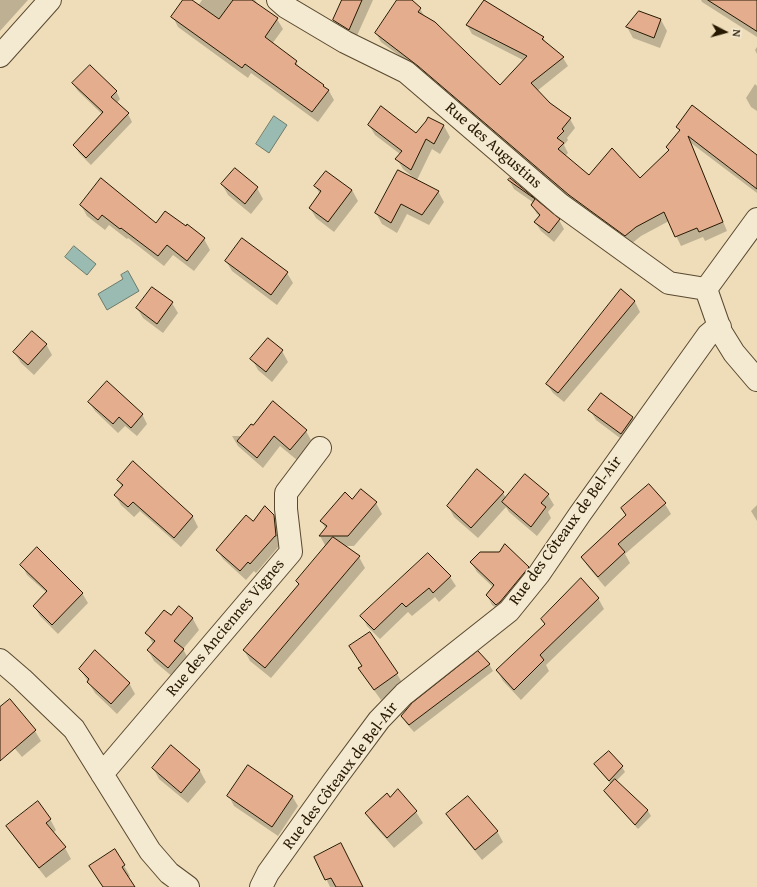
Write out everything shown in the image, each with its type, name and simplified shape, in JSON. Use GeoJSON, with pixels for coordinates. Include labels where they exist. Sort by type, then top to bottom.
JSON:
{"type":"FeatureCollection","features":[{"type":"Feature","properties":{"kind":"street"},"geometry":{"type":"LineString","coordinates":[[0,56],[50,0]]}},
{"type":"Feature","properties":{"kind":"street","name":"Rue des Augustins"},"geometry":{"type":"LineString","coordinates":[[278,0],[345,42],[406,72],[561,204],[669,283],[706,289]]}},
{"type":"Feature","properties":{"kind":"street"},"geometry":{"type":"LineString","coordinates":[[757,219],[706,289],[721,332],[734,353],[757,380]]}},
{"type":"Feature","properties":{"kind":"street","name":"Rue des Côteaux de Bel-Air"},"geometry":{"type":"LineString","coordinates":[[261,887],[268,873],[379,720],[404,694],[509,611],[534,580],[708,335],[720,327]]}},
{"type":"Feature","properties":{"kind":"street","name":"Rue des Anciennes Vignes"},"geometry":{"type":"LineString","coordinates":[[102,774],[291,552],[286,509],[286,492],[320,448]]}},
{"type":"Feature","properties":{"kind":"street"},"geometry":{"type":"LineString","coordinates":[[0,660],[74,728],[150,851],[169,873],[188,887]]}},
{"type":"Feature","properties":{"kind":"water"},"geometry":{"type":"Polygon","coordinates":[[[274,116],[287,125],[269,153],[256,144],[274,116]]]}},
{"type":"Feature","properties":{"kind":"water"},"geometry":{"type":"Polygon","coordinates":[[[74,246],[96,264],[87,275],[65,257],[74,246]]]}},
{"type":"Feature","properties":{"kind":"water"},"geometry":{"type":"Polygon","coordinates":[[[128,271],[139,291],[107,310],[98,294],[123,279],[121,275],[128,271]]]}},
{"type":"Feature","properties":{"kind":"building"},"geometry":{"type":"Polygon","coordinates":[[[183,0],[192,0],[219,19],[233,0],[252,0],[278,18],[265,37],[297,61],[295,64],[329,90],[312,112],[245,64],[242,68],[171,17],[183,0]]]}},
{"type":"Feature","properties":{"kind":"building"},"geometry":{"type":"Polygon","coordinates":[[[342,0],[362,0],[349,30],[333,20],[342,0]]]}},
{"type":"Feature","properties":{"kind":"building"},"geometry":{"type":"Polygon","coordinates":[[[397,0],[412,0],[421,8],[418,12],[435,22],[500,85],[527,56],[466,25],[484,0],[544,37],[542,39],[564,57],[531,83],[550,103],[571,118],[562,129],[564,131],[557,138],[564,143],[558,149],[589,175],[612,148],[640,178],[669,150],[666,147],[680,130],[676,127],[692,105],[757,155],[757,189],[688,136],[723,222],[699,232],[697,228],[675,237],[664,212],[636,227],[625,236],[569,195],[418,66],[375,33],[397,0]]]}},
{"type":"Feature","properties":{"kind":"building"},"geometry":{"type":"Polygon","coordinates":[[[708,0],[757,0],[757,31],[708,0]]]}},
{"type":"Feature","properties":{"kind":"building"},"geometry":{"type":"Polygon","coordinates":[[[639,11],[661,19],[654,38],[626,27],[639,11]]]}},
{"type":"Feature","properties":{"kind":"building"},"geometry":{"type":"Polygon","coordinates":[[[90,65],[117,91],[111,97],[129,113],[86,158],[73,145],[103,112],[72,83],[90,65]]]}},
{"type":"Feature","properties":{"kind":"building"},"geometry":{"type":"Polygon","coordinates":[[[381,106],[416,133],[428,117],[444,125],[434,144],[426,139],[411,170],[395,159],[402,151],[368,125],[381,106]]]}},
{"type":"Feature","properties":{"kind":"building"},"geometry":{"type":"Polygon","coordinates":[[[235,168],[258,187],[245,204],[221,184],[235,168]]]}},
{"type":"Feature","properties":{"kind":"building"},"geometry":{"type":"Polygon","coordinates":[[[398,170],[439,191],[422,215],[401,204],[391,223],[375,213],[398,170]]]}},
{"type":"Feature","properties":{"kind":"building"},"geometry":{"type":"Polygon","coordinates":[[[326,171],[352,190],[328,222],[309,208],[321,191],[314,186],[326,171]]]}},
{"type":"Feature","properties":{"kind":"building"},"geometry":{"type":"Polygon","coordinates":[[[101,178],[156,223],[165,211],[186,226],[187,224],[205,238],[187,261],[167,245],[158,256],[102,215],[98,220],[80,205],[101,178]]]}},
{"type":"Feature","properties":{"kind":"building"},"geometry":{"type":"Polygon","coordinates":[[[510,178],[560,219],[549,233],[534,222],[540,215],[531,205],[535,199],[508,180],[510,178]]]}},
{"type":"Feature","properties":{"kind":"building"},"geometry":{"type":"Polygon","coordinates":[[[242,238],[288,272],[271,295],[225,261],[242,238]]]}},
{"type":"Feature","properties":{"kind":"building"},"geometry":{"type":"Polygon","coordinates":[[[152,287],[173,302],[157,324],[136,308],[152,287]]]}},
{"type":"Feature","properties":{"kind":"building"},"geometry":{"type":"Polygon","coordinates":[[[621,289],[635,301],[558,393],[546,384],[621,289]]]}},
{"type":"Feature","properties":{"kind":"building"},"geometry":{"type":"Polygon","coordinates":[[[32,331],[47,344],[28,365],[13,352],[32,331]]]}},
{"type":"Feature","properties":{"kind":"building"},"geometry":{"type":"Polygon","coordinates":[[[268,338],[283,350],[266,372],[250,359],[268,338]]]}},
{"type":"Feature","properties":{"kind":"building"},"geometry":{"type":"Polygon","coordinates":[[[107,381],[143,414],[131,428],[119,417],[113,424],[88,402],[107,381]]]}},
{"type":"Feature","properties":{"kind":"building"},"geometry":{"type":"Polygon","coordinates":[[[601,393],[633,417],[621,434],[588,410],[601,393]]]}},
{"type":"Feature","properties":{"kind":"building"},"geometry":{"type":"Polygon","coordinates":[[[273,401],[307,430],[290,450],[274,436],[257,458],[237,441],[273,401]]]}},
{"type":"Feature","properties":{"kind":"building"},"geometry":{"type":"Polygon","coordinates":[[[133,461],[193,516],[174,538],[133,502],[128,507],[114,495],[123,485],[117,480],[133,461]]]}},
{"type":"Feature","properties":{"kind":"building"},"geometry":{"type":"Polygon","coordinates":[[[477,469],[504,492],[471,528],[447,506],[477,469]]]}},
{"type":"Feature","properties":{"kind":"building"},"geometry":{"type":"Polygon","coordinates":[[[525,474],[549,494],[541,503],[546,507],[531,527],[502,502],[525,474]]]}},
{"type":"Feature","properties":{"kind":"building"},"geometry":{"type":"Polygon","coordinates":[[[649,484],[666,503],[618,544],[625,552],[598,577],[581,557],[626,515],[621,508],[649,484]]]}},
{"type":"Feature","properties":{"kind":"building"},"geometry":{"type":"Polygon","coordinates":[[[361,489],[377,502],[348,536],[319,536],[327,526],[320,521],[345,492],[352,499],[361,489]]]}},
{"type":"Feature","properties":{"kind":"building"},"geometry":{"type":"Polygon","coordinates":[[[265,506],[274,515],[276,536],[250,564],[248,562],[240,571],[216,550],[246,515],[253,521],[265,506]]]}},
{"type":"Feature","properties":{"kind":"building"},"geometry":{"type":"Polygon","coordinates":[[[333,537],[360,556],[265,668],[243,650],[299,584],[296,581],[333,537]]]}},
{"type":"Feature","properties":{"kind":"building"},"geometry":{"type":"Polygon","coordinates":[[[505,544],[529,567],[496,605],[486,595],[494,585],[470,562],[480,552],[499,552],[505,544]]]}},
{"type":"Feature","properties":{"kind":"building"},"geometry":{"type":"Polygon","coordinates":[[[37,547],[83,593],[52,625],[33,606],[47,591],[20,565],[37,547]]]}},
{"type":"Feature","properties":{"kind":"building"},"geometry":{"type":"Polygon","coordinates":[[[428,553],[451,576],[433,593],[429,588],[406,607],[402,603],[374,630],[360,616],[428,553]]]}},
{"type":"Feature","properties":{"kind":"building"},"geometry":{"type":"Polygon","coordinates":[[[581,578],[599,598],[540,655],[544,660],[514,690],[496,670],[545,624],[541,619],[581,578]]]}},
{"type":"Feature","properties":{"kind":"building"},"geometry":{"type":"Polygon","coordinates":[[[179,606],[193,618],[174,641],[184,649],[168,668],[147,650],[155,641],[145,633],[164,610],[171,615],[179,606]]]}},
{"type":"Feature","properties":{"kind":"building"},"geometry":{"type":"Polygon","coordinates":[[[370,632],[398,673],[374,690],[358,668],[362,666],[349,646],[370,632]]]}},
{"type":"Feature","properties":{"kind":"building"},"geometry":{"type":"Polygon","coordinates":[[[95,650],[130,683],[111,704],[87,682],[89,679],[79,669],[95,650]]]}},
{"type":"Feature","properties":{"kind":"building"},"geometry":{"type":"Polygon","coordinates":[[[478,651],[490,664],[409,725],[401,716],[412,703],[478,651]]]}},
{"type":"Feature","properties":{"kind":"building"},"geometry":{"type":"Polygon","coordinates":[[[10,699],[36,730],[0,761],[0,707],[10,699]]]}},
{"type":"Feature","properties":{"kind":"building"},"geometry":{"type":"Polygon","coordinates":[[[171,745],[200,770],[181,793],[152,768],[171,745]]]}},
{"type":"Feature","properties":{"kind":"building"},"geometry":{"type":"Polygon","coordinates":[[[609,751],[623,766],[609,781],[594,764],[609,751]]]}},
{"type":"Feature","properties":{"kind":"building"},"geometry":{"type":"Polygon","coordinates":[[[248,765],[293,796],[272,827],[227,796],[248,765]]]}},
{"type":"Feature","properties":{"kind":"building"},"geometry":{"type":"Polygon","coordinates":[[[615,779],[648,810],[635,825],[604,791],[615,779]]]}},
{"type":"Feature","properties":{"kind":"building"},"geometry":{"type":"Polygon","coordinates":[[[398,789],[417,811],[387,838],[365,813],[387,793],[390,797],[398,789]]]}},
{"type":"Feature","properties":{"kind":"building"},"geometry":{"type":"Polygon","coordinates":[[[468,796],[498,831],[475,850],[446,814],[468,796]]]}},
{"type":"Feature","properties":{"kind":"building"},"geometry":{"type":"Polygon","coordinates":[[[38,801],[51,819],[46,823],[66,847],[39,868],[6,826],[38,801]]]}},
{"type":"Feature","properties":{"kind":"building"},"geometry":{"type":"Polygon","coordinates":[[[341,843],[363,887],[336,887],[331,878],[325,880],[314,857],[341,843]]]}},
{"type":"Feature","properties":{"kind":"building"},"geometry":{"type":"Polygon","coordinates":[[[115,849],[125,865],[122,867],[135,887],[103,887],[89,866],[115,849]]]}}]}
